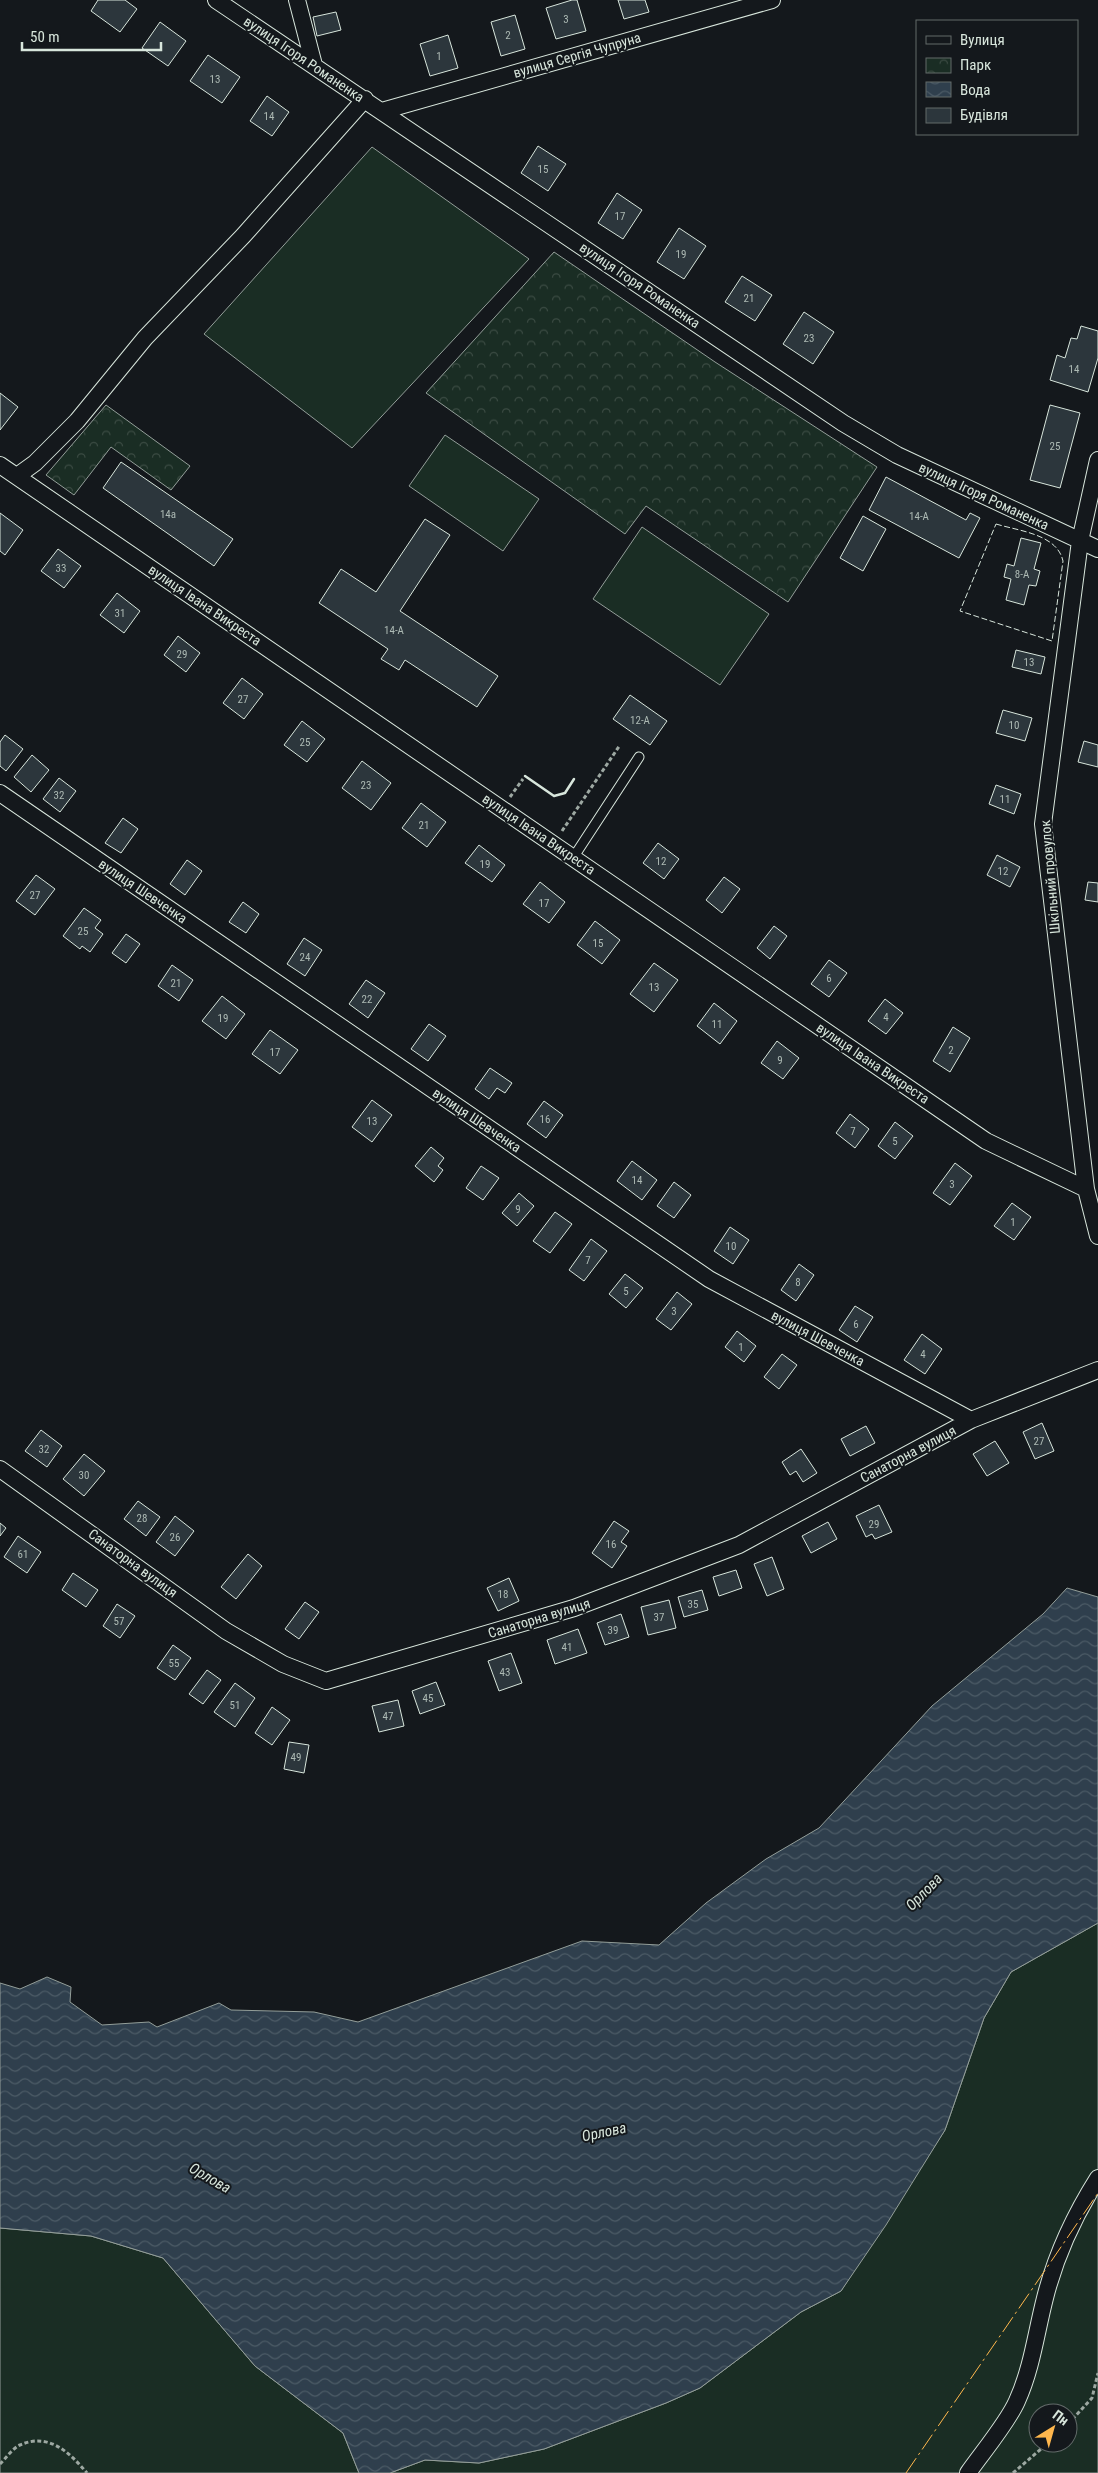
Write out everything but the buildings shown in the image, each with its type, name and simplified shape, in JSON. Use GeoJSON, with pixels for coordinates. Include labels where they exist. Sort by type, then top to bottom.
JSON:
{"type":"FeatureCollection","features":[{"type":"Feature","properties":{"kind":"street","name":"вулиця Ігоря Романенка"},"geometry":{"type":"LineString","coordinates":[[216,0],[382,110],[842,423],[897,455],[1098,550]]}},
{"type":"Feature","properties":{"kind":"street"},"geometry":{"type":"LineString","coordinates":[[297,0],[314,65]]}},
{"type":"Feature","properties":{"kind":"street","name":"вулиця Сергія Чупруна"},"geometry":{"type":"LineString","coordinates":[[382,110],[772,0]]}},
{"type":"Feature","properties":{"kind":"street"},"geometry":{"type":"LineString","coordinates":[[17,476],[36,463],[77,422],[145,338],[243,236],[365,99]]}},
{"type":"Feature","properties":{"kind":"street","name":"Шкільний провулок"},"geometry":{"type":"LineString","coordinates":[[1098,460],[1080,541],[1043,824],[1086,1189],[1098,1236]]}},
{"type":"Feature","properties":{"kind":"street","name":"вулиця Івана Викреста"},"geometry":{"type":"LineString","coordinates":[[0,465],[986,1141],[1086,1189]]}},
{"type":"Feature","properties":{"kind":"street","name":"вулиця Шевченка"},"geometry":{"type":"LineString","coordinates":[[0,793],[708,1279],[971,1420]]}},
{"type":"Feature","properties":{"kind":"street","name":"Санаторна вулиця"},"geometry":{"type":"LineString","coordinates":[[0,1469],[226,1631],[283,1664],[326,1681],[574,1608],[739,1545],[971,1420],[1098,1370]]}},
{"type":"Feature","properties":{"kind":"street"},"geometry":{"type":"LineString","coordinates":[[968,2473],[1017,2402],[1034,2354],[1045,2299],[1058,2251],[1080,2206],[1098,2178]]}},
{"type":"Feature","properties":{"kind":"lane"},"geometry":{"type":"LineString","coordinates":[[573,858],[640,757]]}},
{"type":"Feature","properties":{"kind":"path"},"geometry":{"type":"LineString","coordinates":[[553,844],[620,745]]}},
{"type":"Feature","properties":{"kind":"path"},"geometry":{"type":"LineString","coordinates":[[1078,2413],[1092,2398],[1098,2372]]}},
{"type":"Feature","properties":{"kind":"path"},"geometry":{"type":"LineString","coordinates":[[0,2464],[19,2445],[41,2440],[69,2452],[87,2473]]}},
{"type":"Feature","properties":{"kind":"path"},"geometry":{"type":"LineString","coordinates":[[1014,2473],[1037,2453]]}},
{"type":"Feature","properties":{"kind":"green space"},"geometry":{"type":"Polygon","coordinates":[[[372,147],[529,259],[352,448],[204,334],[372,147]]]}},
{"type":"Feature","properties":{"kind":"green space"},"geometry":{"type":"Polygon","coordinates":[[[554,252],[715,362],[877,467],[788,602],[646,506],[625,534],[426,393],[554,252]]]}},
{"type":"Feature","properties":{"kind":"green space"},"geometry":{"type":"Polygon","coordinates":[[[106,405],[190,466],[171,490],[111,447],[74,495],[46,475],[106,405]]]}},
{"type":"Feature","properties":{"kind":"green space"},"geometry":{"type":"Polygon","coordinates":[[[445,435],[539,499],[503,551],[409,486],[445,435]]]}},
{"type":"Feature","properties":{"kind":"green space"},"geometry":{"type":"Polygon","coordinates":[[[642,527],[769,614],[720,685],[593,599],[642,527]]]}},
{"type":"Feature","properties":{"kind":"green space"},"geometry":{"type":"Polygon","coordinates":[[[1098,1923],[1098,2473],[390,2473],[425,2460],[479,2463],[544,2449],[666,2403],[700,2388],[801,2312],[841,2291],[945,2130],[984,2018],[1011,1972],[1098,1923]]]}},
{"type":"Feature","properties":{"kind":"green space"},"geometry":{"type":"Polygon","coordinates":[[[0,2228],[91,2236],[163,2258],[255,2366],[343,2433],[359,2473],[0,2473],[0,2228]]]}},
{"type":"Feature","properties":{"kind":"water","name":"Орлова"},"geometry":{"type":"Polygon","coordinates":[[[1067,1588],[1098,1597],[1098,1923],[1011,1972],[984,2018],[945,2130],[886,2225],[841,2291],[801,2312],[700,2388],[666,2403],[544,2449],[479,2463],[425,2460],[390,2473],[359,2473],[343,2433],[255,2366],[163,2258],[91,2236],[0,2228],[0,1983],[20,1989],[47,1977],[71,1987],[70,2002],[102,2025],[149,2022],[157,2027],[219,2003],[231,2010],[314,2012],[358,2022],[582,1941],[659,1945],[706,1903],[766,1859],[819,1828],[932,1706],[1043,1614],[1067,1588]]]}},
{"type":"Feature","properties":{"kind":"fence"},"geometry":{"type":"LineString","coordinates":[[996,524],[1036,535],[1045,539],[1059,552],[1063,561],[1052,641],[960,611],[996,524]]}},
{"type":"Feature","properties":{"kind":"wall"},"geometry":{"type":"LineString","coordinates":[[525,776],[554,796],[565,793],[574,779]]}},
{"type":"Feature","properties":{"kind":"power"},"geometry":{"type":"LineString","coordinates":[[906,2473],[1098,2193]]}}]}
